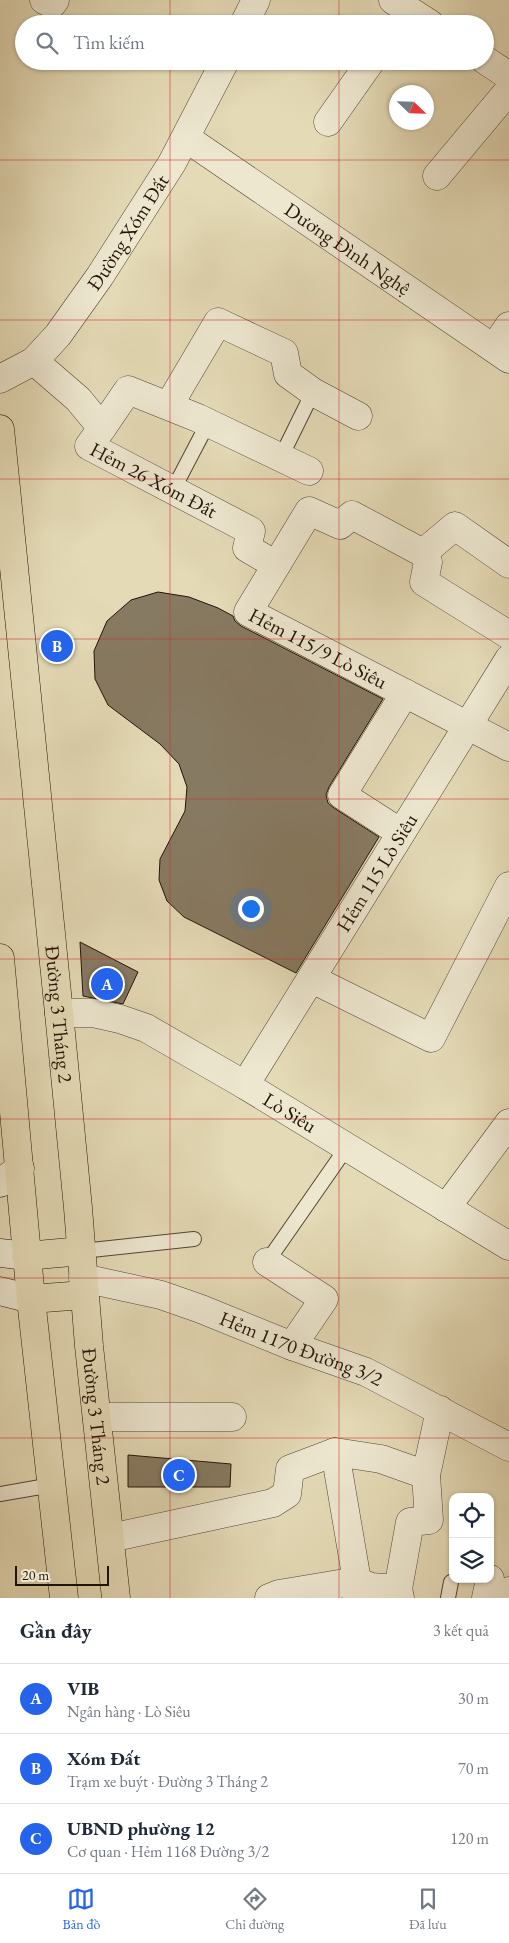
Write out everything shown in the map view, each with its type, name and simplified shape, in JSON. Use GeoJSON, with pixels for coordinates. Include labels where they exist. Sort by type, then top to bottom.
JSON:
{"type":"FeatureCollection","features":[{"type":"Feature","properties":{"kind":"main road","name":"Đường 3 Tháng 2"},"geometry":{"type":"LineString","coordinates":[[0,429],[59,1013],[96,1417],[116,1598]]}},
{"type":"Feature","properties":{"kind":"main road"},"geometry":{"type":"LineString","coordinates":[[0,958],[13,1254],[30,1299],[64,1598]]}},
{"type":"Feature","properties":{"kind":"main road"},"geometry":{"type":"LineString","coordinates":[[13,1254],[82,1250]]}},
{"type":"Feature","properties":{"kind":"main road"},"geometry":{"type":"LineString","coordinates":[[30,1299],[84,1286]]}},
{"type":"Feature","properties":{"kind":"street"},"geometry":{"type":"LineString","coordinates":[[44,0],[52,4],[55,0]]}},
{"type":"Feature","properties":{"kind":"street"},"geometry":{"type":"LineString","coordinates":[[248,15],[256,0]]}},
{"type":"Feature","properties":{"kind":"street"},"geometry":{"type":"LineString","coordinates":[[494,66],[509,76]]}},
{"type":"Feature","properties":{"kind":"street","name":"Đường Xóm Đất"},"geometry":{"type":"LineString","coordinates":[[0,379],[34,361],[58,335],[100,276],[186,138],[220,70]]}},
{"type":"Feature","properties":{"kind":"street"},"geometry":{"type":"LineString","coordinates":[[328,122],[365,70]]}},
{"type":"Feature","properties":{"kind":"street"},"geometry":{"type":"LineString","coordinates":[[436,176],[509,90]]}},
{"type":"Feature","properties":{"kind":"street","name":"Dương Đình Nghệ"},"geometry":{"type":"LineString","coordinates":[[186,138],[501,354]]}},
{"type":"Feature","properties":{"kind":"street"},"geometry":{"type":"LineString","coordinates":[[169,405],[218,322],[284,353],[288,374],[313,392],[358,416]]}},
{"type":"Feature","properties":{"kind":"street"},"geometry":{"type":"LineString","coordinates":[[501,354],[509,326]]}},
{"type":"Feature","properties":{"kind":"street","name":"Hẻm 26 Xóm Đất"},"geometry":{"type":"LineString","coordinates":[[34,361],[78,399],[102,428],[89,446],[251,532],[247,548],[276,565]]}},
{"type":"Feature","properties":{"kind":"street"},"geometry":{"type":"LineString","coordinates":[[102,428],[128,390],[169,405],[309,471]]}},
{"type":"Feature","properties":{"kind":"street","name":"Hẻm 115/9 Lò Siêu"},"geometry":{"type":"LineString","coordinates":[[423,553],[352,515],[340,525],[309,511],[248,612],[509,747]]}},
{"type":"Feature","properties":{"kind":"street"},"geometry":{"type":"LineString","coordinates":[[509,564],[455,526],[423,553],[428,562],[424,582],[509,635]]}},
{"type":"Feature","properties":{"kind":"street","name":"Hẻm 115 Lò Siêu"},"geometry":{"type":"LineString","coordinates":[[245,1085],[509,659]]}},
{"type":"Feature","properties":{"kind":"street"},"geometry":{"type":"LineString","coordinates":[[401,833],[342,795],[405,693]]}},
{"type":"Feature","properties":{"kind":"street"},"geometry":{"type":"LineString","coordinates":[[312,979],[432,1038],[509,886]]}},
{"type":"Feature","properties":{"kind":"street","name":"Lò Siêu"},"geometry":{"type":"LineString","coordinates":[[59,1013],[93,1013],[120,1019],[146,1028],[245,1085],[509,1246]]}},
{"type":"Feature","properties":{"kind":"street"},"geometry":{"type":"LineString","coordinates":[[446,1208],[509,1123]]}},
{"type":"Feature","properties":{"kind":"street"},"geometry":{"type":"LineString","coordinates":[[268,1262],[324,1299],[292,1346]]}},
{"type":"Feature","properties":{"kind":"street","name":"Hẻm 1170 Đường 3/2"},"geometry":{"type":"LineString","coordinates":[[84,1286],[161,1295],[201,1309],[292,1346],[366,1372],[440,1410],[506,1440]]}},
{"type":"Feature","properties":{"kind":"street"},"geometry":{"type":"LineString","coordinates":[[0,1291],[30,1299]]}},
{"type":"Feature","properties":{"kind":"street"},"geometry":{"type":"LineString","coordinates":[[269,1598],[279,1594],[364,1591],[399,1593],[410,1522],[429,1520],[426,1475],[440,1410]]}},
{"type":"Feature","properties":{"kind":"street"},"geometry":{"type":"LineString","coordinates":[[96,1417],[232,1417]]}},
{"type":"Feature","properties":{"kind":"street"},"geometry":{"type":"LineString","coordinates":[[110,1538],[273,1503],[287,1494],[290,1469],[335,1452],[380,1459],[426,1475]]}},
{"type":"Feature","properties":{"kind":"street"},"geometry":{"type":"LineString","coordinates":[[335,1452],[364,1591]]}},
{"type":"Feature","properties":{"kind":"street"},"geometry":{"type":"LineString","coordinates":[[486,1598],[489,1583]]}},
{"type":"Feature","properties":{"kind":"street"},"geometry":{"type":"LineString","coordinates":[[506,1598],[509,1591]]}},
{"type":"Feature","properties":{"kind":"lane"},"geometry":{"type":"LineString","coordinates":[[281,457],[313,392]]}},
{"type":"Feature","properties":{"kind":"lane"},"geometry":{"type":"LineString","coordinates":[[173,490],[208,423]]}},
{"type":"Feature","properties":{"kind":"lane"},"geometry":{"type":"LineString","coordinates":[[268,1262],[347,1147]]}},
{"type":"Feature","properties":{"kind":"lane"},"geometry":{"type":"LineString","coordinates":[[82,1250],[194,1238]]}},
{"type":"Feature","properties":{"kind":"lane"},"geometry":{"type":"LineString","coordinates":[[0,1494],[52,1485]]}},
{"type":"Feature","properties":{"kind":"lane"},"geometry":{"type":"LineString","coordinates":[[448,1598],[451,1583]]}},
{"type":"Feature","properties":{"kind":"building"},"geometry":{"type":"Polygon","coordinates":[[[158,592],[189,597],[218,608],[233,616],[235,621],[241,626],[383,699],[329,787],[326,795],[328,803],[334,808],[379,837],[296,973],[184,917],[167,901],[159,880],[160,859],[185,811],[187,787],[179,764],[160,744],[108,705],[95,679],[94,651],[107,621],[131,600],[158,592]]]}},
{"type":"Feature","properties":{"kind":"building"},"geometry":{"type":"Polygon","coordinates":[[[80,942],[138,972],[123,1004],[83,996],[80,942]]]}},
{"type":"Feature","properties":{"kind":"building"},"geometry":{"type":"Polygon","coordinates":[[[128,1455],[231,1464],[230,1487],[128,1487],[128,1455]]]}},
{"type":"Feature","properties":{"kind":"place","name":"Xóm Đất"},"geometry":{"type":"Point","coordinates":[57,646]}},
{"type":"Feature","properties":{"kind":"place","name":"VIB"},"geometry":{"type":"Point","coordinates":[107,984]}},
{"type":"Feature","properties":{"kind":"place","name":"UBND phường 12"},"geometry":{"type":"Point","coordinates":[179,1475]}}]}
